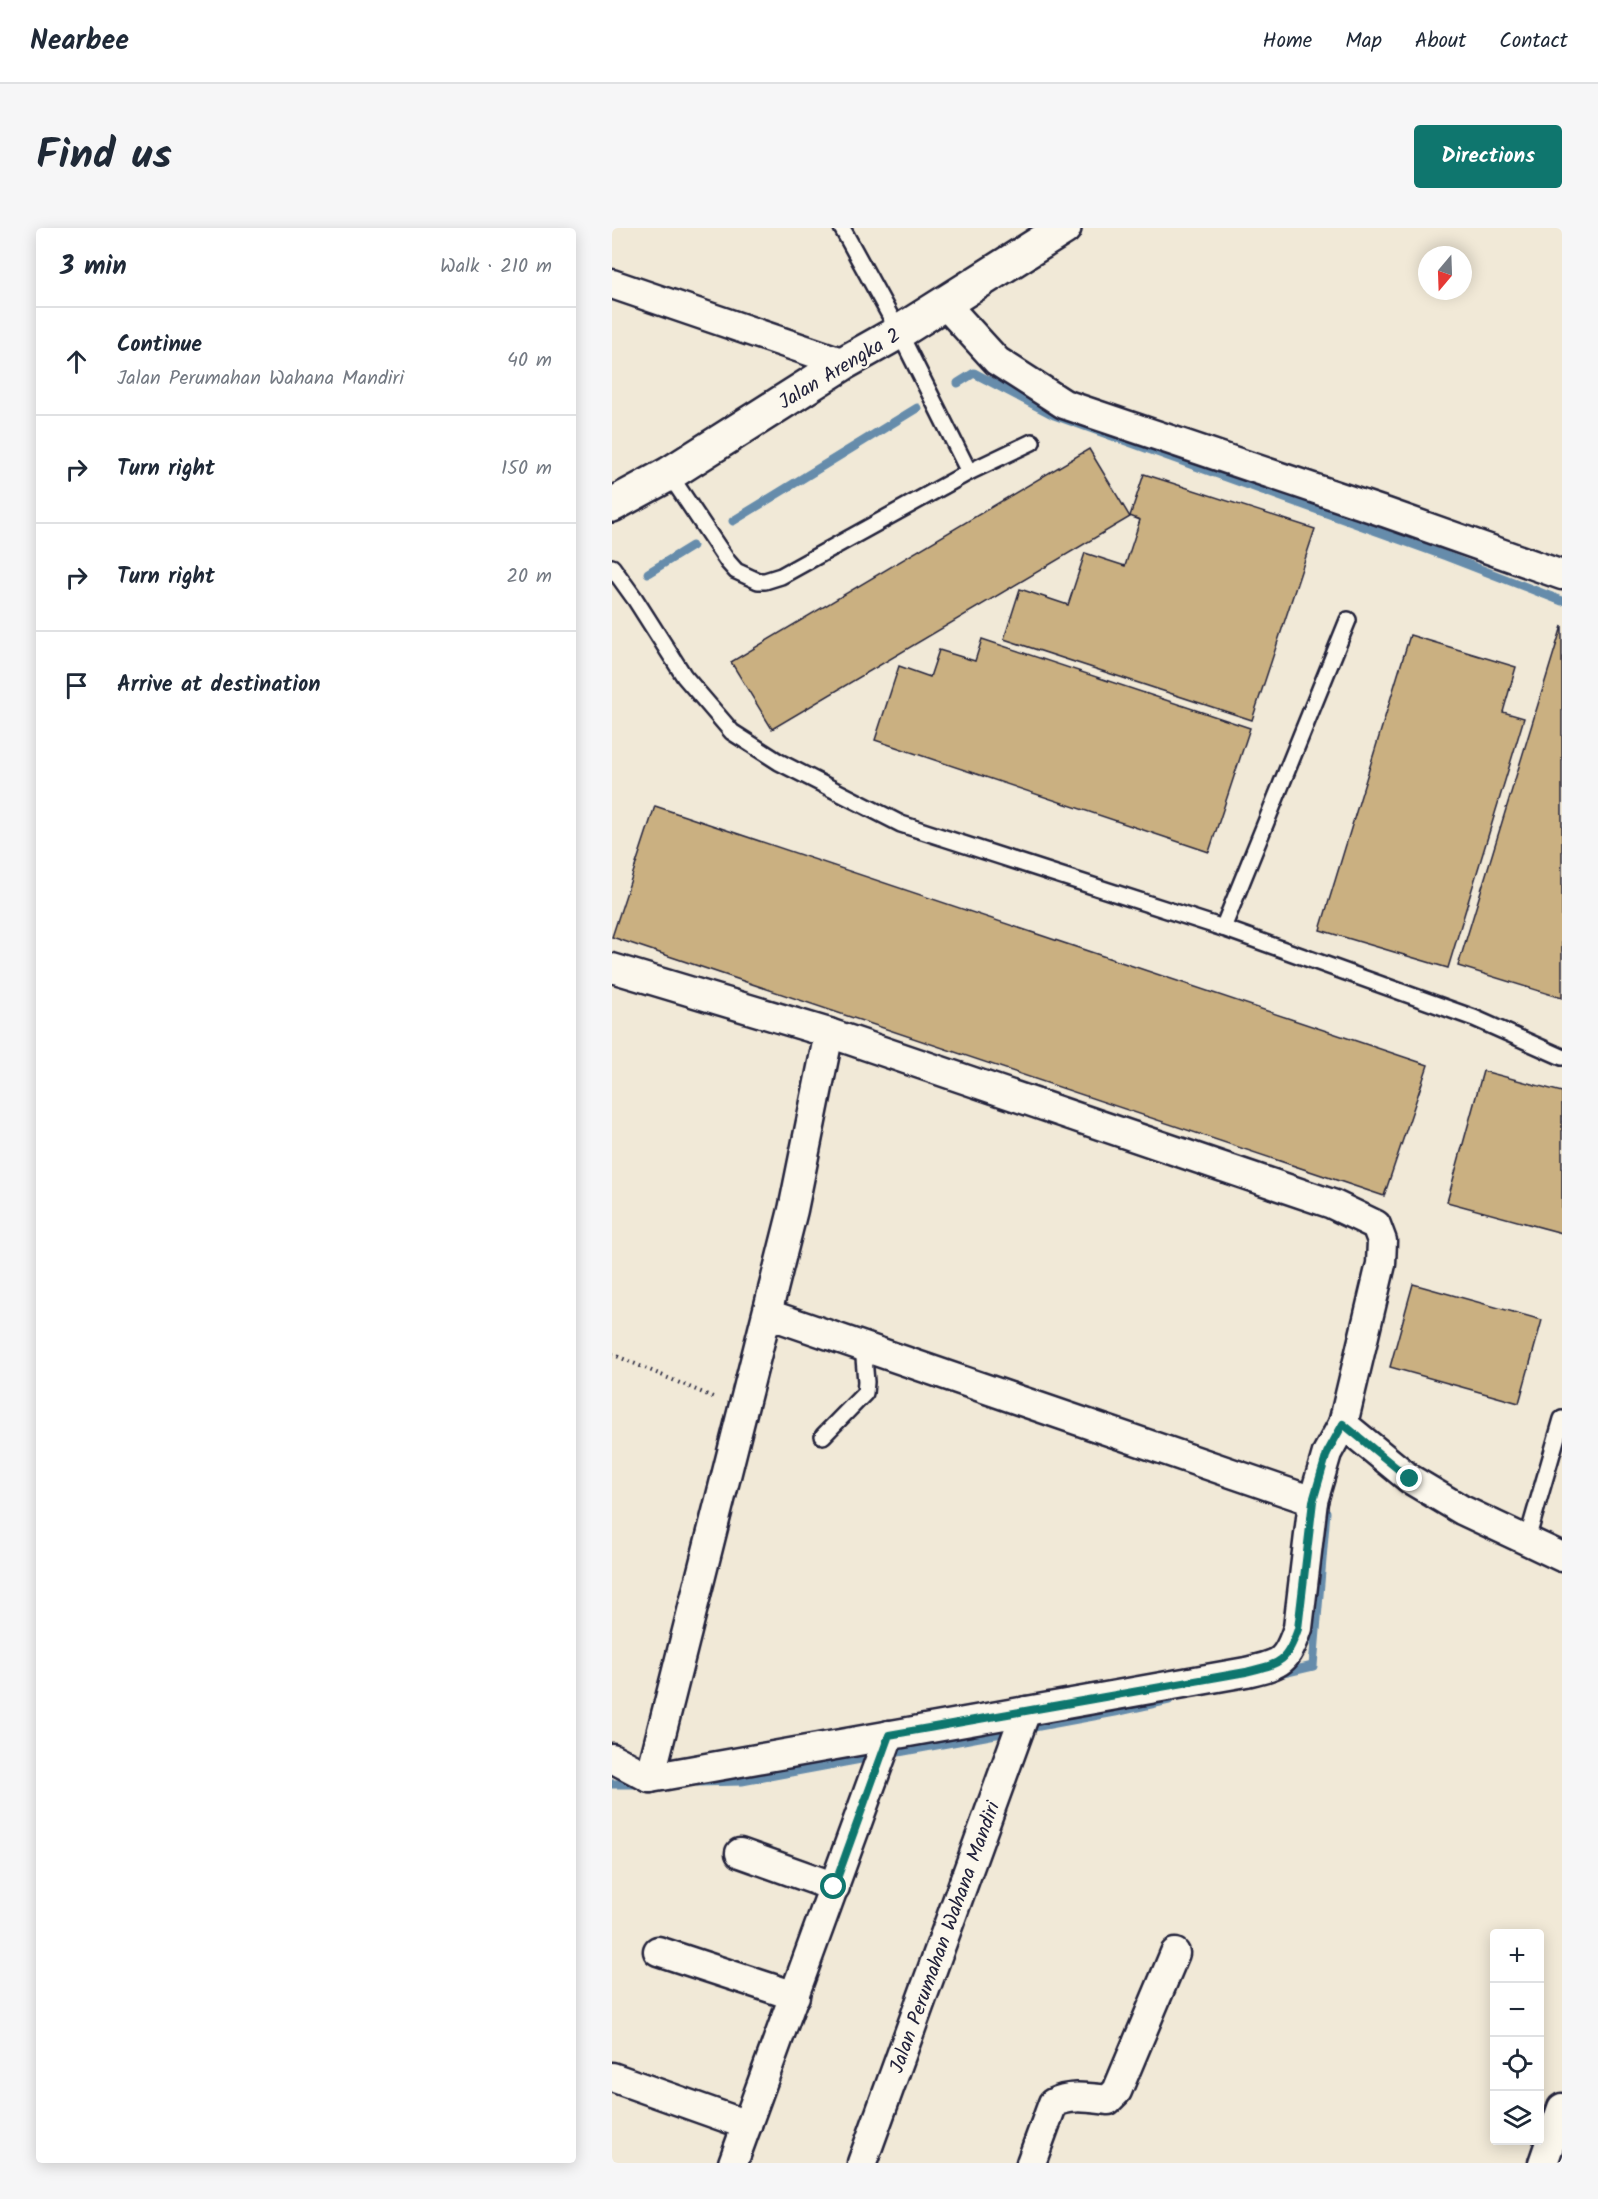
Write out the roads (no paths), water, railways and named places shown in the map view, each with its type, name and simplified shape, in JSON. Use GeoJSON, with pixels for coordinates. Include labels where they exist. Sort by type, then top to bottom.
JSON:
{"type":"FeatureCollection","features":[{"type":"Feature","properties":{"kind":"highway","name":"Jalan Arengka 2"},"geometry":{"type":"LineString","coordinates":[[612,505],[669,474],[844,363],[899,332],[1050,232]]}},
{"type":"Feature","properties":{"kind":"street"},"geometry":{"type":"LineString","coordinates":[[612,284],[844,363]]}},
{"type":"Feature","properties":{"kind":"street"},"geometry":{"type":"LineString","coordinates":[[944,303],[997,361],[1064,404],[1387,513],[1562,575]]}},
{"type":"Feature","properties":{"kind":"street"},"geometry":{"type":"LineString","coordinates":[[612,968],[829,1034],[1332,1204],[1376,1225],[1382,1241],[1381,1264],[1343,1424],[1327,1453],[1313,1501],[1298,1629],[1292,1646],[1283,1660],[1246,1672],[650,1778],[612,1758]]}},
{"type":"Feature","properties":{"kind":"street"},"geometry":{"type":"LineString","coordinates":[[650,1778],[768,1314],[793,1210],[829,1034]]}},
{"type":"Feature","properties":{"kind":"street"},"geometry":{"type":"LineString","coordinates":[[768,1314],[1313,1501]]}},
{"type":"Feature","properties":{"kind":"street"},"geometry":{"type":"LineString","coordinates":[[1343,1424],[1410,1479],[1462,1510],[1562,1557]]}},
{"type":"Feature","properties":{"kind":"street","name":"Jalan Perumahan Wahana Mandiri"},"geometry":{"type":"LineString","coordinates":[[862,2163],[1026,1711]]}},
{"type":"Feature","properties":{"kind":"street"},"geometry":{"type":"LineString","coordinates":[[733,2163],[889,1735]]}},
{"type":"Feature","properties":{"kind":"street"},"geometry":{"type":"LineString","coordinates":[[740,1853],[834,1887]]}},
{"type":"Feature","properties":{"kind":"street"},"geometry":{"type":"LineString","coordinates":[[658,1951],[795,1996]]}},
{"type":"Feature","properties":{"kind":"street"},"geometry":{"type":"LineString","coordinates":[[1031,2163],[1053,2103],[1062,2098],[1108,2100],[1117,2091],[1175,1953]]}},
{"type":"Feature","properties":{"kind":"street"},"geometry":{"type":"LineString","coordinates":[[612,2077],[747,2125]]}},
{"type":"Feature","properties":{"kind":"street"},"geometry":{"type":"LineString","coordinates":[[1543,2163],[1562,2108]]}},
{"type":"Feature","properties":{"kind":"lane"},"geometry":{"type":"LineString","coordinates":[[842,228],[899,332],[969,472]]}},
{"type":"Feature","properties":{"kind":"lane"},"geometry":{"type":"LineString","coordinates":[[669,474],[728,562],[746,576],[765,581],[781,576],[969,472],[1032,442]]}},
{"type":"Feature","properties":{"kind":"lane"},"geometry":{"type":"LineString","coordinates":[[612,567],[684,676],[725,724],[732,732],[779,762],[901,824],[1222,928],[1474,1018],[1562,1057]]}},
{"type":"Feature","properties":{"kind":"lane"},"geometry":{"type":"LineString","coordinates":[[1222,928],[1348,620]]}},
{"type":"Feature","properties":{"kind":"lane"},"geometry":{"type":"LineString","coordinates":[[824,1436],[865,1393],[863,1346]]}},
{"type":"Feature","properties":{"kind":"lane"},"geometry":{"type":"LineString","coordinates":[[1527,1540],[1562,1419]]}},
{"type":"Feature","properties":{"kind":"waterway"},"geometry":{"type":"LineString","coordinates":[[958,383],[974,373],[1054,415],[1446,556],[1562,601]]}},
{"type":"Feature","properties":{"kind":"waterway"},"geometry":{"type":"LineString","coordinates":[[733,521],[917,408]]}},
{"type":"Feature","properties":{"kind":"waterway"},"geometry":{"type":"LineString","coordinates":[[648,573],[692,546]]}},
{"type":"Feature","properties":{"kind":"waterway"},"geometry":{"type":"LineString","coordinates":[[1279,1674],[1313,1666],[1326,1512]]}},
{"type":"Feature","properties":{"kind":"waterway"},"geometry":{"type":"LineString","coordinates":[[698,1782],[742,1781],[1169,1700]]}},
{"type":"Feature","properties":{"kind":"waterway"},"geometry":{"type":"LineString","coordinates":[[612,1784],[642,1784]]}}]}
